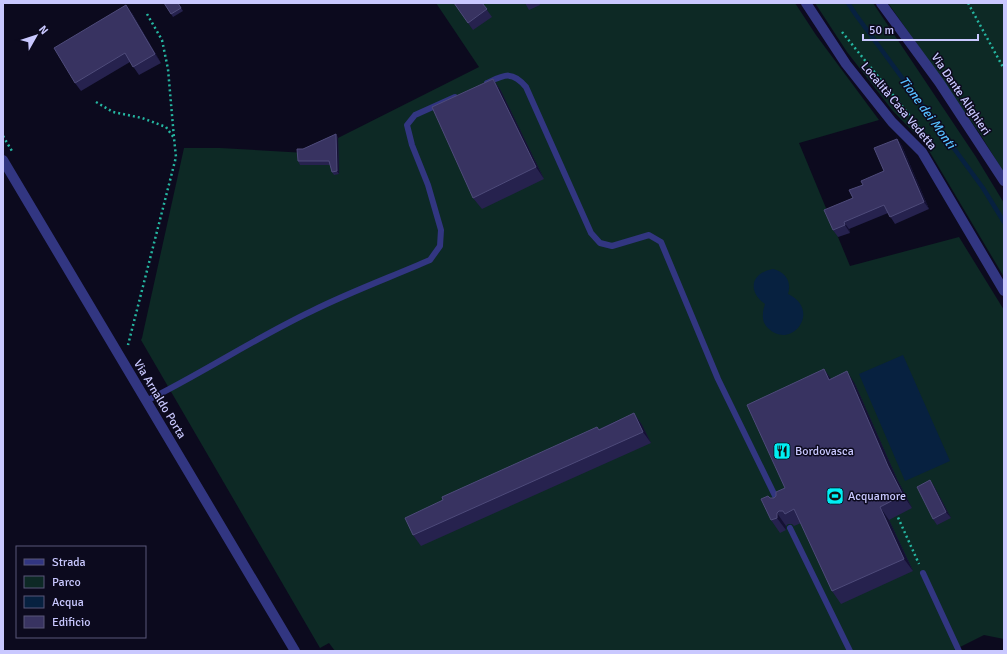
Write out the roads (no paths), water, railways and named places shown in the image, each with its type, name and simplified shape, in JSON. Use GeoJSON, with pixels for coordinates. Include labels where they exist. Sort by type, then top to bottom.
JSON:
{"type":"FeatureCollection","features":[{"type":"Feature","properties":{"kind":"street","name":"Località Casa Vedetta"},"geometry":{"type":"LineString","coordinates":[[806,3],[851,70],[892,122],[922,152],[1004,291]]}},
{"type":"Feature","properties":{"kind":"street","name":"Via Dante Alighieri"},"geometry":{"type":"LineString","coordinates":[[881,3],[939,82],[1004,181]]}},
{"type":"Feature","properties":{"kind":"street","name":"Via Arnaldo Porta"},"geometry":{"type":"LineString","coordinates":[[3,160],[294,651]]}},
{"type":"Feature","properties":{"kind":"lane"},"geometry":{"type":"LineString","coordinates":[[483,84],[505,75],[519,78],[526,87],[590,233],[600,244],[612,246],[650,235],[661,242],[718,379],[781,507]]}},
{"type":"Feature","properties":{"kind":"lane"},"geometry":{"type":"LineString","coordinates":[[146,401],[170,389],[244,346],[313,310],[430,260],[440,246],[441,230],[428,185],[412,145],[407,125],[415,115],[462,94]]}},
{"type":"Feature","properties":{"kind":"lane"},"geometry":{"type":"LineString","coordinates":[[790,528],[850,651]]}},
{"type":"Feature","properties":{"kind":"lane"},"geometry":{"type":"LineString","coordinates":[[923,573],[959,651]]}},
{"type":"Feature","properties":{"kind":"water"},"geometry":{"type":"Polygon","coordinates":[[[773,269],[784,275],[789,285],[788,294],[798,301],[803,309],[803,318],[800,325],[794,331],[786,335],[778,334],[766,326],[763,320],[765,304],[759,299],[754,288],[756,278],[760,274],[773,269]]]}},
{"type":"Feature","properties":{"kind":"water"},"geometry":{"type":"Polygon","coordinates":[[[903,355],[950,461],[905,481],[859,374],[903,355]]]}},
{"type":"Feature","properties":{"kind":"waterway","name":"Tione dei Monti"},"geometry":{"type":"LineString","coordinates":[[848,3],[983,188],[1004,222]]}},
{"type":"Feature","properties":{"kind":"place","name":"Bordovasca"},"geometry":{"type":"Point","coordinates":[782,451]}},
{"type":"Feature","properties":{"kind":"place","name":"Acquamore"},"geometry":{"type":"Point","coordinates":[835,496]}}]}
